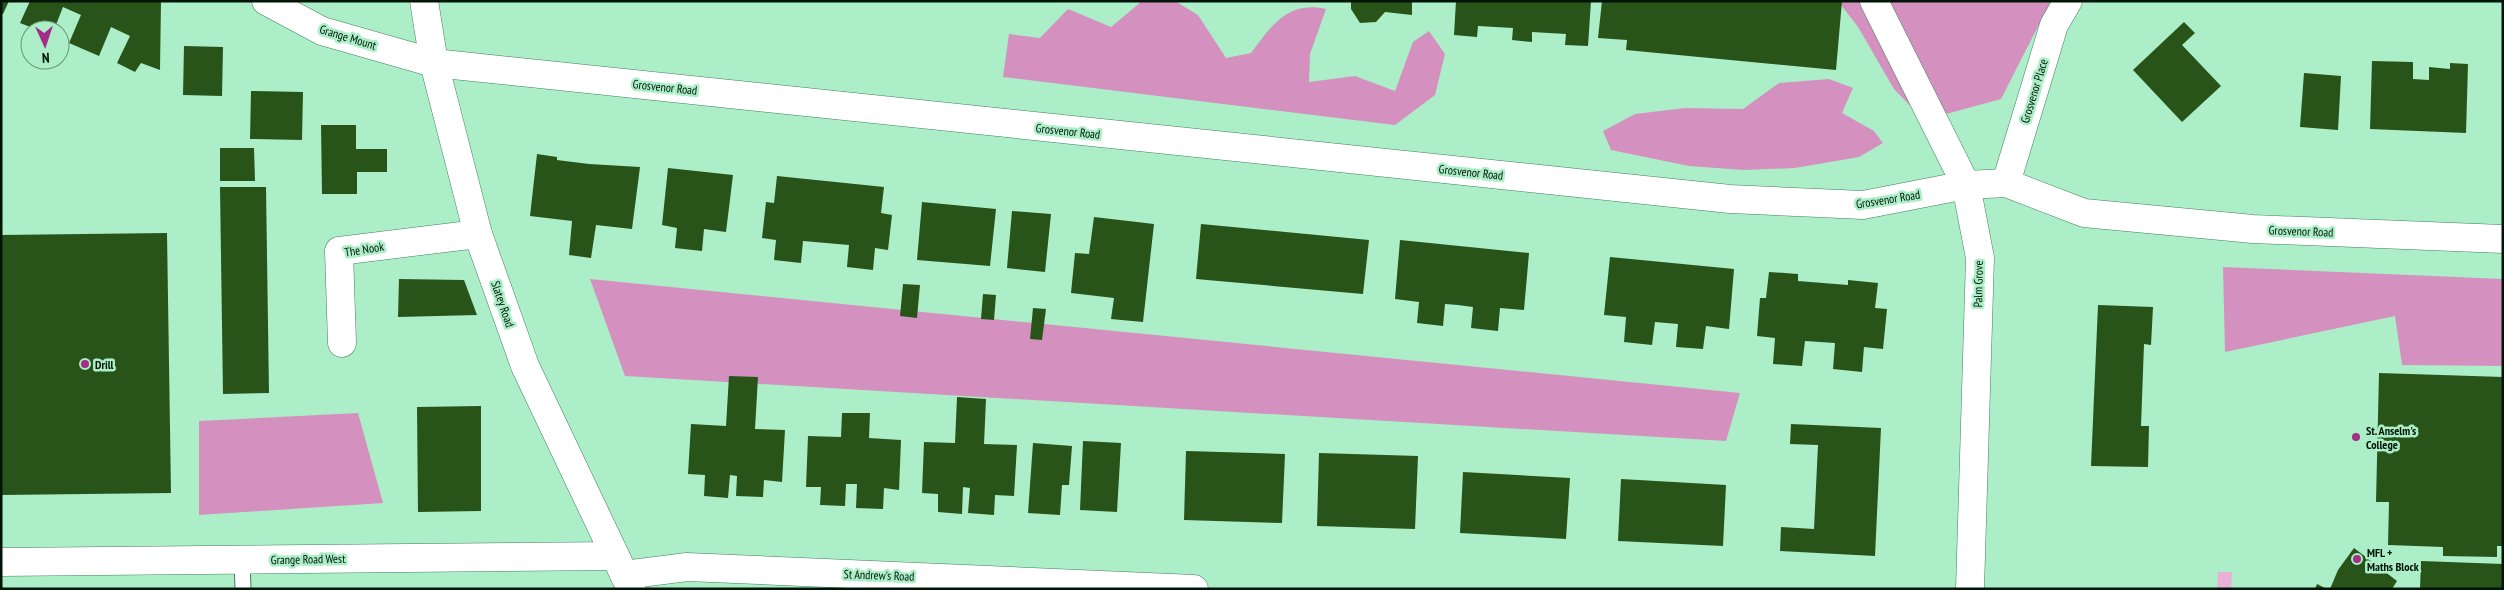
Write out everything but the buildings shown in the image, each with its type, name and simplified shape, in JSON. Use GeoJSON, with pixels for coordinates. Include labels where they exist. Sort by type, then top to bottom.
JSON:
{"type":"FeatureCollection","features":[{"type":"Feature","properties":{"kind":"street","name":"Grange Mount"},"geometry":{"type":"LineString","coordinates":[[266,1],[322,31],[434,63]]}},
{"type":"Feature","properties":{"kind":"street","name":"Slatey Road"},"geometry":{"type":"LineString","coordinates":[[424,1],[434,63],[478,234],[525,366],[623,573]]}},
{"type":"Feature","properties":{"kind":"street","name":"Palm Grove"},"geometry":{"type":"LineString","coordinates":[[1874,1],[1966,185],[1980,258],[1970,589]]}},
{"type":"Feature","properties":{"kind":"street","name":"Grosvenor Place"},"geometry":{"type":"LineString","coordinates":[[2006,183],[2054,25],[2068,1]]}},
{"type":"Feature","properties":{"kind":"street","name":"Grosvenor Road"},"geometry":{"type":"LineString","coordinates":[[434,63],[1730,199],[1863,205],[1966,185],[2006,183],[2084,213],[2253,229],[2503,239]]}},
{"type":"Feature","properties":{"kind":"street","name":"The Nook"},"geometry":{"type":"LineString","coordinates":[[342,343],[339,251],[478,234]]}},
{"type":"Feature","properties":{"kind":"street","name":"Grange Road West"},"geometry":{"type":"LineString","coordinates":[[1,562],[242,560],[623,573]]}},
{"type":"Feature","properties":{"kind":"street","name":"St Andrew's Road"},"geometry":{"type":"LineString","coordinates":[[623,573],[687,567],[1194,589]]}},
{"type":"Feature","properties":{"kind":"lane"},"geometry":{"type":"LineString","coordinates":[[242,560],[243,589]]}},
{"type":"Feature","properties":{"kind":"shaded area"},"geometry":{"type":"Polygon","coordinates":[[[1142,1],[1175,1],[1198,15],[1226,58],[1251,53],[1266,33],[1291,12],[1301,8],[1326,9],[1310,54],[1309,82],[1355,76],[1395,91],[1413,42],[1429,31],[1445,54],[1435,95],[1395,125],[1003,77],[1009,34],[1040,38],[1068,9],[1111,27],[1142,1]]]}},
{"type":"Feature","properties":{"kind":"shaded area"},"geometry":{"type":"Polygon","coordinates":[[[1838,1],[2051,1],[2001,99],[1924,120],[1894,89],[1858,27],[1838,1]]]}},
{"type":"Feature","properties":{"kind":"shaded area"},"geometry":{"type":"Polygon","coordinates":[[[1829,79],[1853,88],[1842,113],[1874,131],[1883,143],[1859,157],[1795,168],[1744,170],[1689,166],[1611,150],[1603,131],[1635,114],[1685,108],[1743,109],[1779,83],[1829,79]]]}},
{"type":"Feature","properties":{"kind":"shaded area"},"geometry":{"type":"Polygon","coordinates":[[[2223,267],[2503,279],[2503,366],[2402,365],[2395,316],[2225,352],[2223,267]]]}},
{"type":"Feature","properties":{"kind":"shaded area"},"geometry":{"type":"Polygon","coordinates":[[[590,279],[1740,393],[1726,441],[625,376],[590,279]]]}},
{"type":"Feature","properties":{"kind":"shaded area"},"geometry":{"type":"Polygon","coordinates":[[[358,413],[383,503],[199,515],[199,421],[358,413]]]}},
{"type":"Feature","properties":{"kind":"shaded area"},"geometry":{"type":"Polygon","coordinates":[[[2218,572],[2232,572],[2231,589],[2217,589],[2218,572]]]}},
{"type":"Feature","properties":{"kind":"place","name":"Drill"},"geometry":{"type":"Point","coordinates":[85,364]}},
{"type":"Feature","properties":{"kind":"place","name":"St. Anselm's College"},"geometry":{"type":"Point","coordinates":[2356,437]}},
{"type":"Feature","properties":{"kind":"place","name":"MFL + Maths Block"},"geometry":{"type":"Point","coordinates":[2357,559]}}]}
